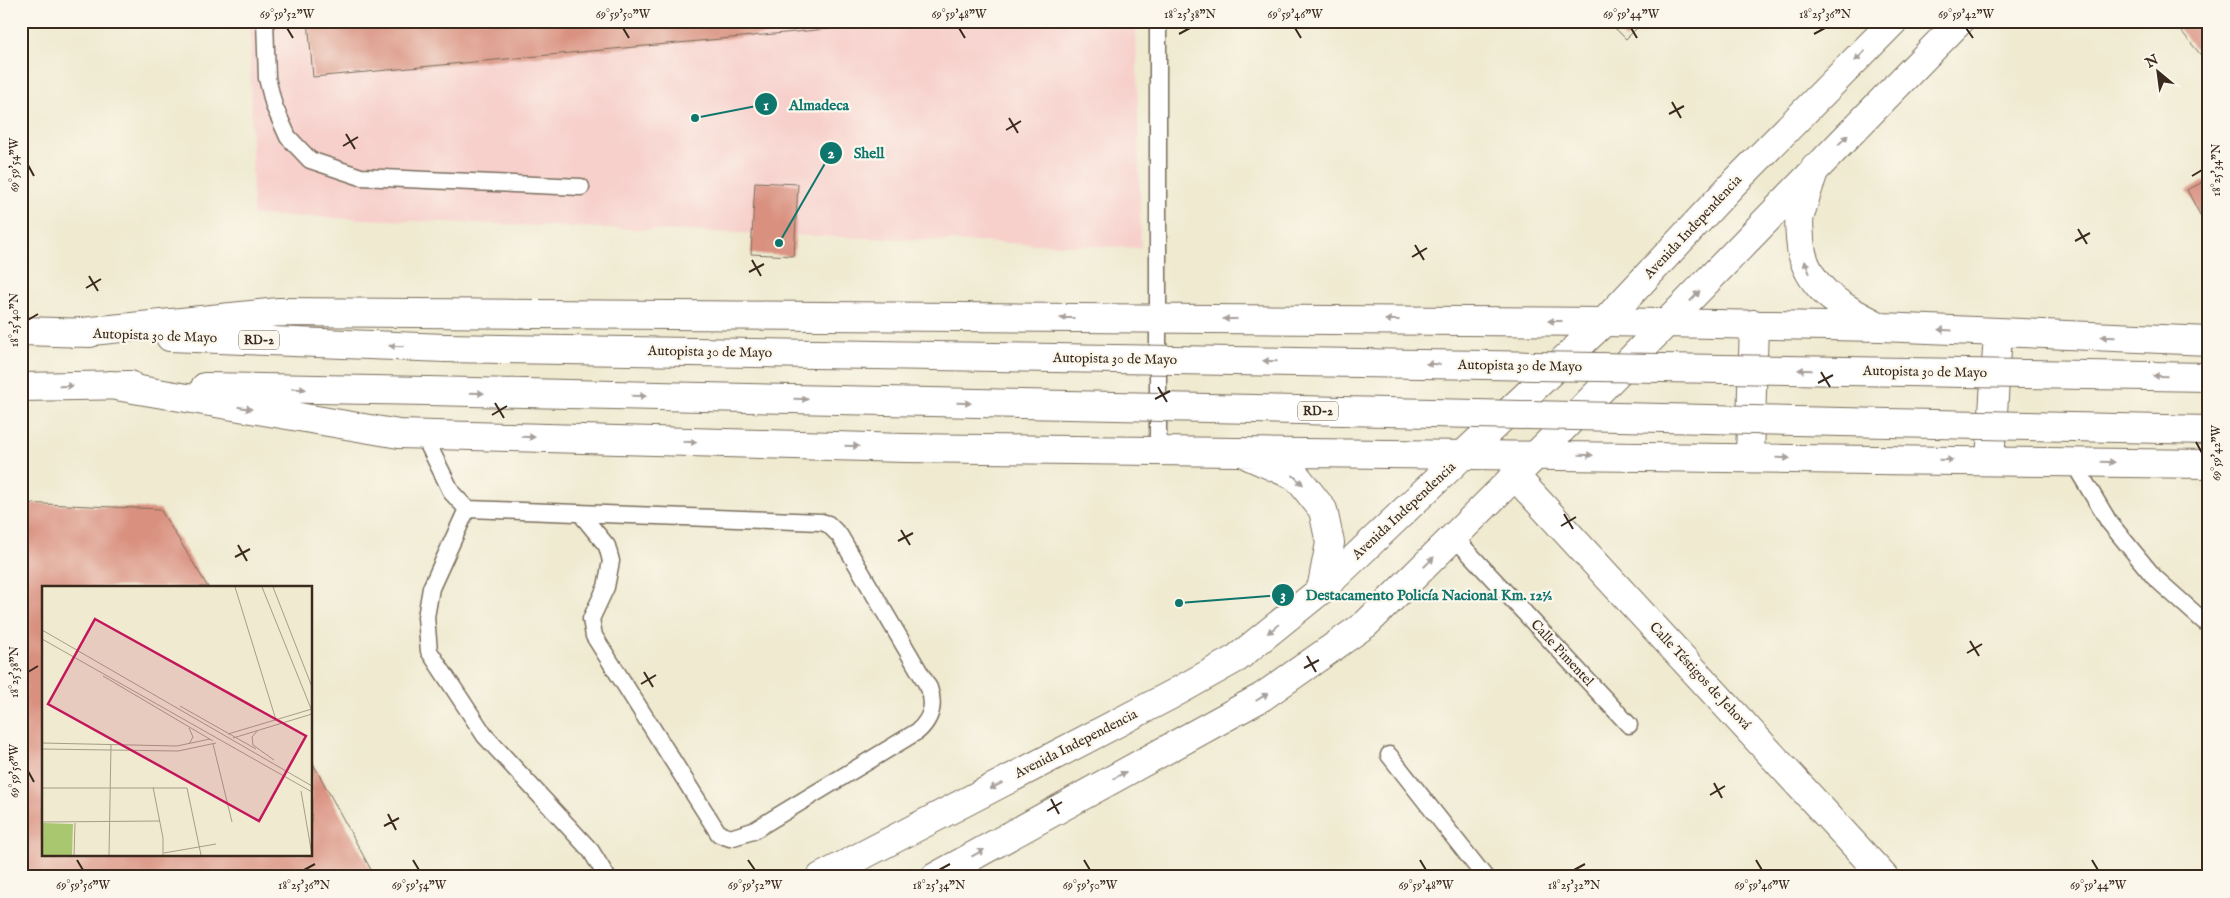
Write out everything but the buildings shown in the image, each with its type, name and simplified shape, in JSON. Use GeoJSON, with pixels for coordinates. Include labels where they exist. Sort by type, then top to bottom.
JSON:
{"type":"FeatureCollection","features":[{"type":"Feature","properties":{"kind":"main road","name":"Avenida Independencia"},"geometry":{"type":"LineString","coordinates":[[821,877],[1162,700],[1237,658],[1321,590],[1604,322],[1733,184],[1894,21]]}},
{"type":"Feature","properties":{"kind":"main road"},"geometry":{"type":"LineString","coordinates":[[935,877],[1262,697],[1366,624],[1669,323],[1815,168],[1960,21]]}},
{"type":"Feature","properties":{"kind":"main road"},"geometry":{"type":"LineString","coordinates":[[1815,168],[1799,218],[1801,250],[1806,269],[1818,286],[1847,310],[1881,328]]}},
{"type":"Feature","properties":{"kind":"main road"},"geometry":{"type":"LineString","coordinates":[[72,333],[279,312],[1754,324],[2209,341]]}},
{"type":"Feature","properties":{"kind":"main road"},"geometry":{"type":"LineString","coordinates":[[1750,457],[1754,324]]}},
{"type":"Feature","properties":{"kind":"main road","name":"Autopista 30 de Mayo"},"geometry":{"type":"LineString","coordinates":[[21,331],[445,348],[2209,377]]}},
{"type":"Feature","properties":{"kind":"main road"},"geometry":{"type":"LineString","coordinates":[[1990,461],[1998,332]]}},
{"type":"Feature","properties":{"kind":"main road"},"geometry":{"type":"LineString","coordinates":[[110,385],[399,434],[905,448],[1537,454],[2209,464]]}},
{"type":"Feature","properties":{"kind":"main road","name":"RD-2"},"geometry":{"type":"LineString","coordinates":[[21,387],[110,385],[2209,430]]}},
{"type":"Feature","properties":{"kind":"main road"},"geometry":{"type":"LineString","coordinates":[[1239,451],[1297,477],[1322,510],[1330,543],[1321,590]]}},
{"type":"Feature","properties":{"kind":"main road","name":"Calle Téstigos de Jehová"},"geometry":{"type":"LineString","coordinates":[[1515,476],[1884,877]]}},
{"type":"Feature","properties":{"kind":"lane"},"geometry":{"type":"LineString","coordinates":[[265,21],[267,78],[274,106],[288,137],[310,160],[361,177],[582,187]]}},
{"type":"Feature","properties":{"kind":"lane"},"geometry":{"type":"LineString","coordinates":[[1158,21],[1158,450]]}},
{"type":"Feature","properties":{"kind":"lane"},"geometry":{"type":"LineString","coordinates":[[422,434],[452,493],[467,509],[580,513],[828,524],[840,536],[929,688],[933,707],[925,724],[918,731],[753,831],[742,836],[730,838],[719,834],[594,636],[591,618],[606,587],[611,561],[607,546],[580,513]]}},
{"type":"Feature","properties":{"kind":"lane"},"geometry":{"type":"LineString","coordinates":[[2073,462],[2109,522],[2154,577],[2209,626]]}},
{"type":"Feature","properties":{"kind":"lane"},"geometry":{"type":"LineString","coordinates":[[467,509],[431,588],[426,617],[429,651],[485,736],[591,851],[607,877]]}},
{"type":"Feature","properties":{"kind":"lane","name":"Calle Pimentel"},"geometry":{"type":"LineString","coordinates":[[1454,537],[1629,725]]}},
{"type":"Feature","properties":{"kind":"lane"},"geometry":{"type":"LineString","coordinates":[[1389,755],[1485,877]]}},
{"type":"Feature","properties":{"kind":"shaded area"},"geometry":{"type":"Polygon","coordinates":[[[250,21],[1136,21],[1141,248],[253,215],[250,21]]]}},
{"type":"Feature","properties":{"kind":"place","name":"Almadeca"},"geometry":{"type":"Point","coordinates":[695,118]}},
{"type":"Feature","properties":{"kind":"place","name":"Shell"},"geometry":{"type":"Point","coordinates":[779,243]}},
{"type":"Feature","properties":{"kind":"place","name":"Destacamento Policía Nacional Km. 12½"},"geometry":{"type":"Point","coordinates":[1179,603]}}]}
